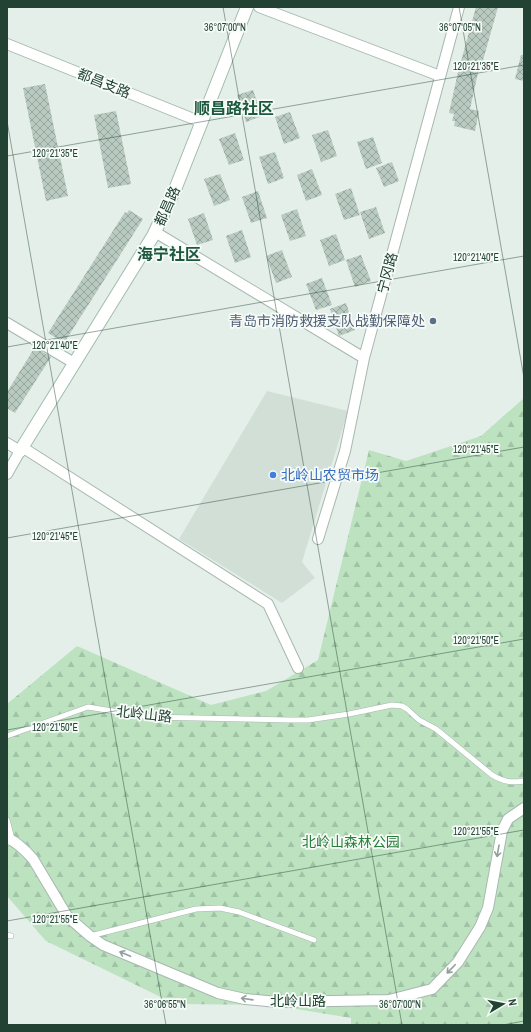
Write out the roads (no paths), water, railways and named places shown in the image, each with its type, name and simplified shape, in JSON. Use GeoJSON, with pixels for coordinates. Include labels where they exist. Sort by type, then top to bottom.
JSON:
{"type":"FeatureCollection","features":[{"type":"Feature","properties":{"kind":"street","name":"都昌路"},"geometry":{"type":"LineString","coordinates":[[21,449],[155,232],[176,187],[247,7]]}},
{"type":"Feature","properties":{"kind":"street"},"geometry":{"type":"LineString","coordinates":[[258,7],[440,76]]}},
{"type":"Feature","properties":{"kind":"street","name":"宁冈路"},"geometry":{"type":"LineString","coordinates":[[318,539],[345,451],[364,358],[458,7]]}},
{"type":"Feature","properties":{"kind":"street","name":"都昌支路"},"geometry":{"type":"LineString","coordinates":[[7,44],[202,122]]}},
{"type":"Feature","properties":{"kind":"street"},"geometry":{"type":"LineString","coordinates":[[155,232],[364,358]]}},
{"type":"Feature","properties":{"kind":"street"},"geometry":{"type":"LineString","coordinates":[[7,323],[74,363]]}},
{"type":"Feature","properties":{"kind":"street"},"geometry":{"type":"LineString","coordinates":[[7,443],[21,449],[268,604],[298,668]]}},
{"type":"Feature","properties":{"kind":"street"},"geometry":{"type":"LineString","coordinates":[[7,474],[21,449]]}},
{"type":"Feature","properties":{"kind":"street","name":"北岭山路"},"geometry":{"type":"LineString","coordinates":[[10,839],[29,853],[67,916],[103,945],[218,993],[245,999],[277,1002],[389,1000],[432,989],[458,962],[480,927],[488,908],[502,831],[508,819],[524,808]]}},
{"type":"Feature","properties":{"kind":"lane","name":"北岭山路"},"geometry":{"type":"LineString","coordinates":[[7,736],[88,707],[149,717],[308,720],[392,705],[402,706],[419,720],[436,729],[500,780],[509,782],[524,781]]}},
{"type":"Feature","properties":{"kind":"lane","name":"北岭山路"},"geometry":{"type":"LineString","coordinates":[[7,820],[10,839]]}},
{"type":"Feature","properties":{"kind":"lane"},"geometry":{"type":"LineString","coordinates":[[90,936],[192,910],[220,908],[239,912],[314,940]]}},
{"type":"Feature","properties":{"kind":"place","name":"青岛市消防救援支队战勤保障处"},"geometry":{"type":"Point","coordinates":[433,321]}},
{"type":"Feature","properties":{"kind":"place","name":"北岭山农贸市场"},"geometry":{"type":"Point","coordinates":[273,475]}},
{"type":"Feature","properties":{"kind":"district","name":"顺昌路社区"},"geometry":{"type":"Point","coordinates":[234,108]}},
{"type":"Feature","properties":{"kind":"district","name":"海宁社区"},"geometry":{"type":"Point","coordinates":[169,254]}},
{"type":"Feature","properties":{"kind":"park label","name":"北岭山森林公园"},"geometry":{"type":"Point","coordinates":[351,842]}}]}
